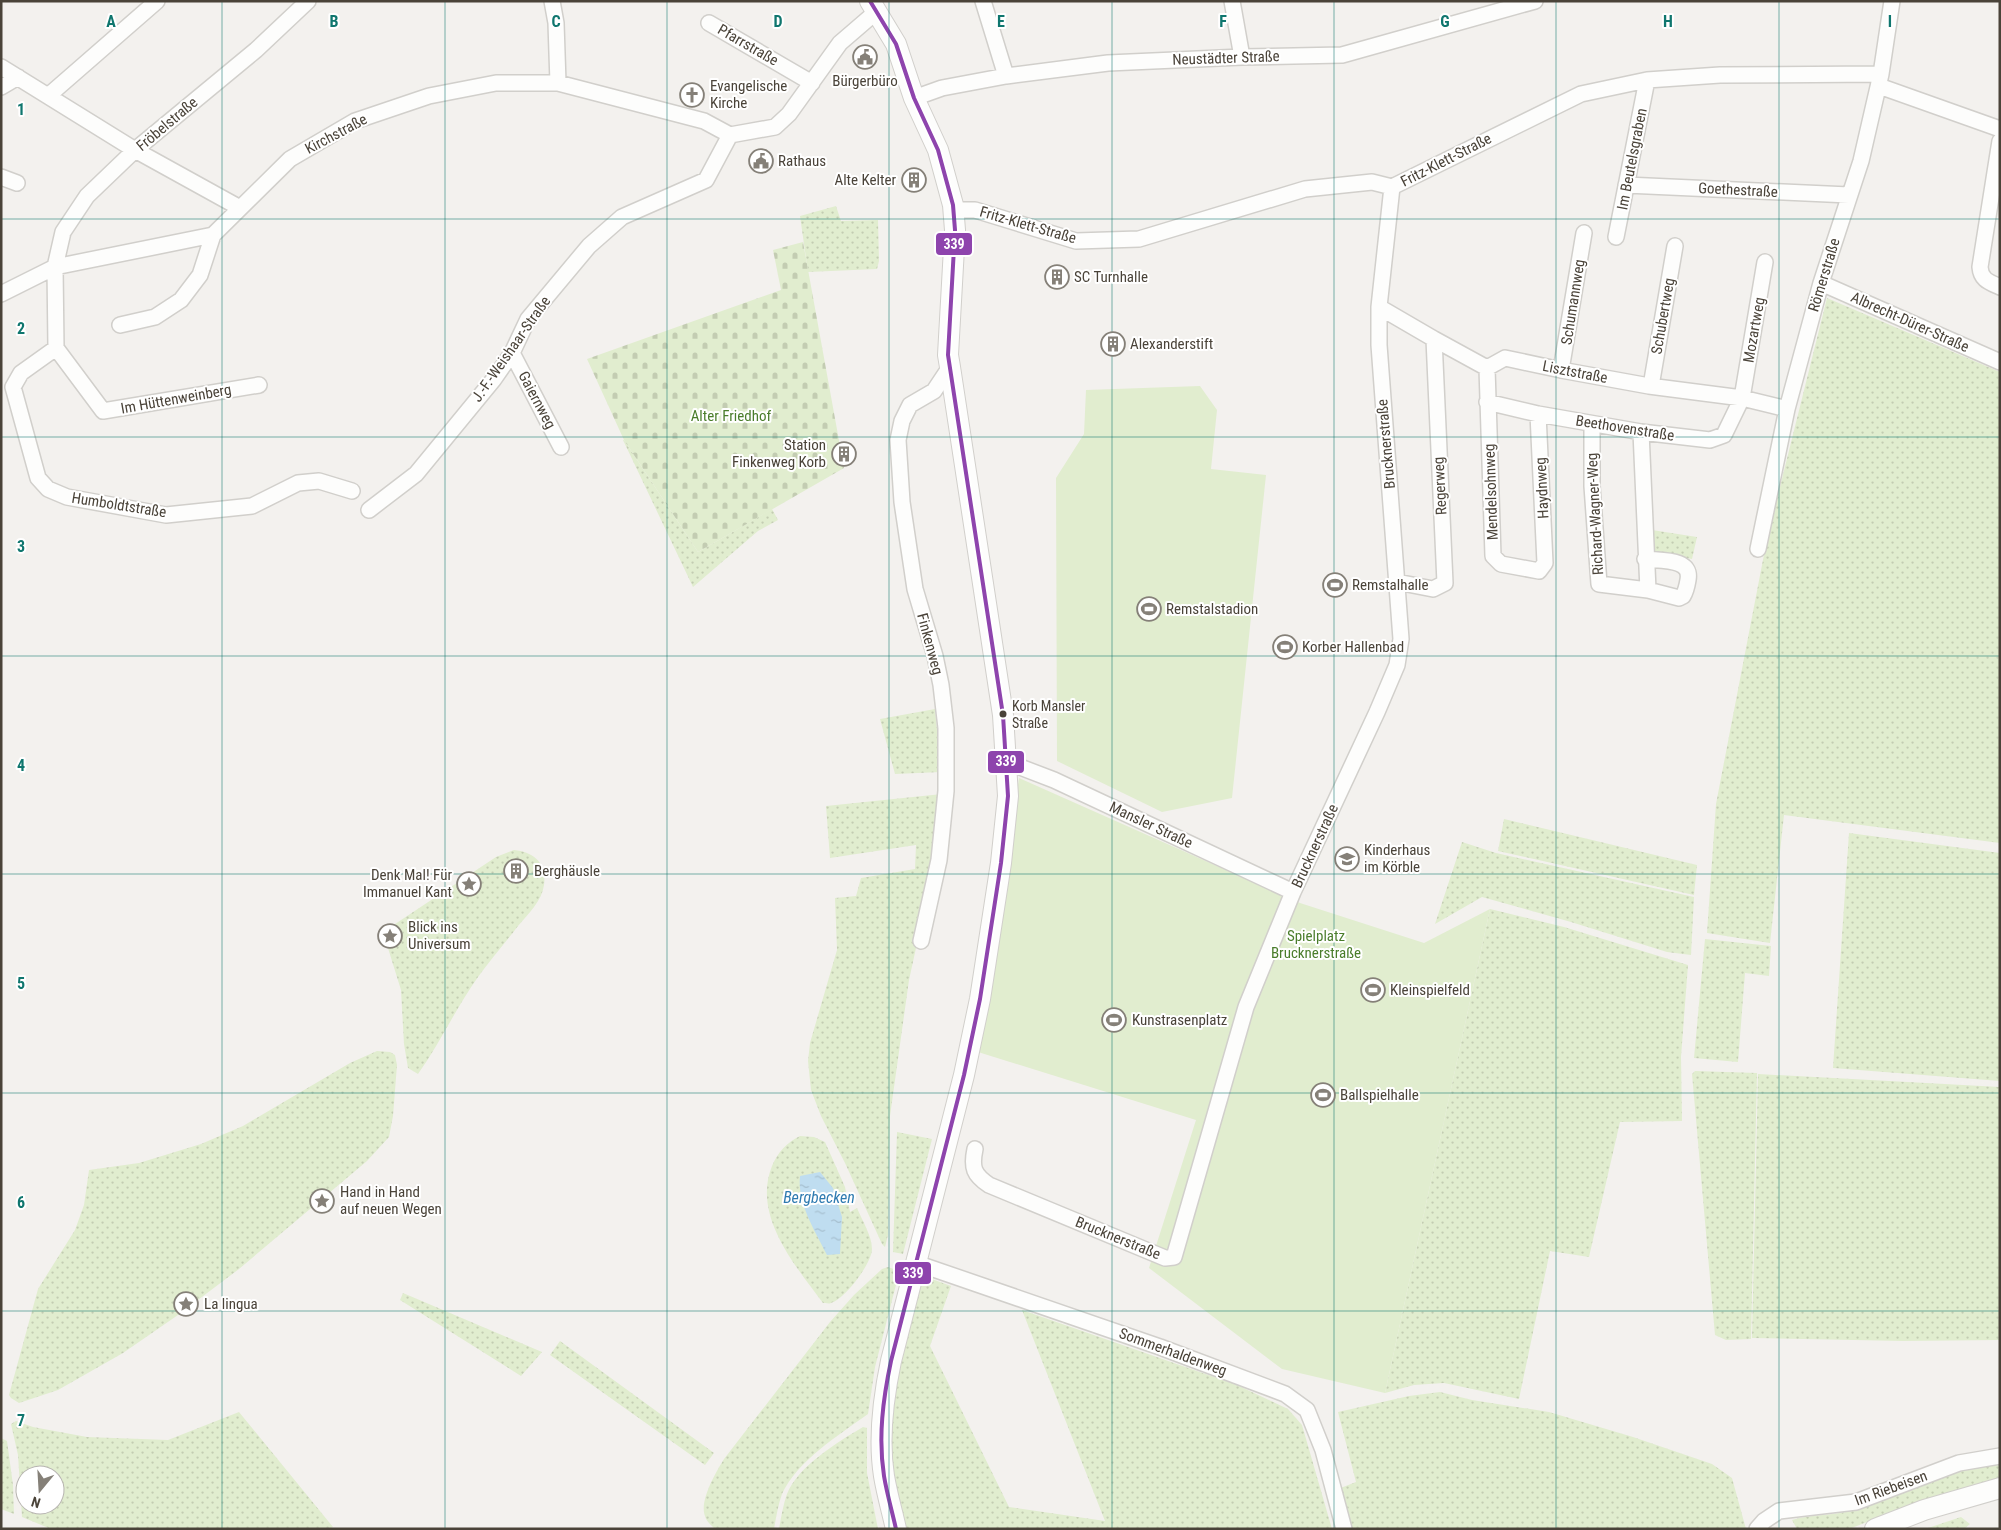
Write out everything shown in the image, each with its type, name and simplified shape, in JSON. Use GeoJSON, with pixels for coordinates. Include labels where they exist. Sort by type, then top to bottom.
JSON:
{"type":"FeatureCollection","features":[{"type":"Feature","properties":{"kind":"street"},"geometry":{"type":"LineString","coordinates":[[48,96],[157,1]]}},
{"type":"Feature","properties":{"kind":"street","name":"Fröbelstraße"},"geometry":{"type":"LineString","coordinates":[[55,267],[63,232],[87,196],[135,150],[256,50],[308,1]]}},
{"type":"Feature","properties":{"kind":"street"},"geometry":{"type":"LineString","coordinates":[[552,1],[556,23],[558,83]]}},
{"type":"Feature","properties":{"kind":"street"},"geometry":{"type":"LineString","coordinates":[[983,1],[1006,76]]}},
{"type":"Feature","properties":{"kind":"street"},"geometry":{"type":"LineString","coordinates":[[1232,1],[1242,57]]}},
{"type":"Feature","properties":{"kind":"street","name":"Neustädter Straße"},"geometry":{"type":"LineString","coordinates":[[914,98],[942,88],[1006,76],[1108,63],[1342,55],[1535,1]]}},
{"type":"Feature","properties":{"kind":"street","name":"Römerstraße"},"geometry":{"type":"LineString","coordinates":[[1758,549],[1787,409],[1820,283],[1861,161],[1880,80],[1892,1]]}},
{"type":"Feature","properties":{"kind":"street"},"geometry":{"type":"LineString","coordinates":[[730,135],[775,127],[789,114],[840,43],[873,6],[896,44],[914,98],[938,150],[954,210],[955,230],[949,348],[950,367],[1000,695],[1007,762],[1008,796],[1006,829],[980,999],[964,1075],[883,1400],[882,1440],[884,1476],[896,1529]]}},
{"type":"Feature","properties":{"kind":"street","name":"Pfarrstraße"},"geometry":{"type":"LineString","coordinates":[[709,23],[812,82]]}},
{"type":"Feature","properties":{"kind":"street"},"geometry":{"type":"LineString","coordinates":[[1,67],[135,150],[240,208]]}},
{"type":"Feature","properties":{"kind":"street","name":"Fritz-Klett-Straße"},"geometry":{"type":"LineString","coordinates":[[954,210],[975,210],[1076,241],[1139,239],[1305,189],[1372,182],[1392,187],[1581,94],[1647,80],[1720,76],[1880,80],[2000,129]]}},
{"type":"Feature","properties":{"kind":"street"},"geometry":{"type":"LineString","coordinates":[[1,87],[18,77]]}},
{"type":"Feature","properties":{"kind":"street","name":"Im Beutelsgraben"},"geometry":{"type":"LineString","coordinates":[[1616,237],[1647,80]]}},
{"type":"Feature","properties":{"kind":"street","name":"Kirchstraße"},"geometry":{"type":"LineString","coordinates":[[212,236],[290,158],[355,121],[429,96],[487,84],[558,83],[704,121],[730,135]]}},
{"type":"Feature","properties":{"kind":"street","name":"J.-F.-Weishaar-Straße"},"geometry":{"type":"LineString","coordinates":[[369,510],[416,474],[494,379],[512,353],[528,319],[589,246],[622,217],[706,180],[730,135]]}},
{"type":"Feature","properties":{"kind":"street"},"geometry":{"type":"LineString","coordinates":[[2000,141],[1980,267],[1980,274],[1984,280],[2000,287]]}},
{"type":"Feature","properties":{"kind":"street"},"geometry":{"type":"LineString","coordinates":[[1,177],[17,183]]}},
{"type":"Feature","properties":{"kind":"street","name":"Goethestraße"},"geometry":{"type":"LineString","coordinates":[[1626,185],[1849,195]]}},
{"type":"Feature","properties":{"kind":"street","name":"Brucknerstraße"},"geometry":{"type":"LineString","coordinates":[[975,1149],[972,1162],[977,1177],[989,1185],[1165,1258],[1174,1257],[1246,1006],[1293,892],[1397,665],[1401,639],[1380,384],[1379,307],[1392,187]]}},
{"type":"Feature","properties":{"kind":"street","name":"Schumannweg"},"geometry":{"type":"LineString","coordinates":[[1561,370],[1584,233]]}},
{"type":"Feature","properties":{"kind":"street"},"geometry":{"type":"LineString","coordinates":[[1,294],[55,267],[212,236],[200,275],[181,300],[155,317],[120,325]]}},
{"type":"Feature","properties":{"kind":"street","name":"Schubertweg"},"geometry":{"type":"LineString","coordinates":[[1651,386],[1675,246]]}},
{"type":"Feature","properties":{"kind":"street","name":"Mozartweg"},"geometry":{"type":"LineString","coordinates":[[1742,398],[1765,262]]}},
{"type":"Feature","properties":{"kind":"street"},"geometry":{"type":"LineString","coordinates":[[55,267],[56,348]]}},
{"type":"Feature","properties":{"kind":"street","name":"Albrecht-Dürer-Straße"},"geometry":{"type":"LineString","coordinates":[[1820,283],[2000,362]]}},
{"type":"Feature","properties":{"kind":"street"},"geometry":{"type":"LineString","coordinates":[[1379,307],[1434,340],[1487,368]]}},
{"type":"Feature","properties":{"kind":"street","name":"Regerweg"},"geometry":{"type":"LineString","coordinates":[[1397,582],[1433,589],[1445,583],[1434,340]]}},
{"type":"Feature","properties":{"kind":"street","name":"Im Hüttenweinberg"},"geometry":{"type":"LineString","coordinates":[[56,348],[103,411],[259,385]]}},
{"type":"Feature","properties":{"kind":"street","name":"Humboldtstraße"},"geometry":{"type":"LineString","coordinates":[[56,348],[21,373],[13,387],[38,478],[48,489],[67,497],[166,515],[252,506],[298,483],[319,481],[352,491]]}},
{"type":"Feature","properties":{"kind":"street","name":"Gaiernweg"},"geometry":{"type":"LineString","coordinates":[[512,353],[561,447]]}},
{"type":"Feature","properties":{"kind":"street","name":"Lisztstraße"},"geometry":{"type":"LineString","coordinates":[[1487,368],[1506,358],[1651,386],[1742,398],[1787,409]]}},
{"type":"Feature","properties":{"kind":"street","name":"Finkenweg"},"geometry":{"type":"LineString","coordinates":[[921,941],[939,860],[946,791],[946,728],[937,666],[915,589],[902,502],[898,440],[902,421],[910,404],[934,391],[950,367]]}},
{"type":"Feature","properties":{"kind":"street","name":"Mendelsohnweg"},"geometry":{"type":"LineString","coordinates":[[1487,368],[1493,556],[1501,564],[1539,571],[1545,563]]}},
{"type":"Feature","properties":{"kind":"street","name":"Beethovenstraße"},"geometry":{"type":"LineString","coordinates":[[1487,402],[1592,424],[1710,440],[1724,434],[1742,398]]}},
{"type":"Feature","properties":{"kind":"street","name":"Haydnweg"},"geometry":{"type":"LineString","coordinates":[[1538,414],[1545,563]]}},
{"type":"Feature","properties":{"kind":"street","name":"Richard-Wagner-Weg"},"geometry":{"type":"LineString","coordinates":[[1592,424],[1592,486],[1599,584],[1648,590]]}},
{"type":"Feature","properties":{"kind":"street"},"geometry":{"type":"LineString","coordinates":[[1641,432],[1645,558],[1648,590],[1679,598],[1685,592],[1689,573],[1686,567],[1680,564],[1645,558]]}},
{"type":"Feature","properties":{"kind":"street","name":"Mansler Straße"},"geometry":{"type":"LineString","coordinates":[[1007,762],[1054,780],[1293,892]]}},
{"type":"Feature","properties":{"kind":"street","name":"Sommerhaldenweg"},"geometry":{"type":"LineString","coordinates":[[916,1264],[1160,1347],[1285,1394],[1307,1410],[1323,1450],[1344,1529]]}},
{"type":"Feature","properties":{"kind":"street","name":"Im Riebeisen"},"geometry":{"type":"LineString","coordinates":[[1757,1529],[1764,1521],[1780,1511],[1856,1502],[1959,1462],[2000,1456]]}},
{"type":"Feature","properties":{"kind":"street"},"geometry":{"type":"LineString","coordinates":[[1875,1529],[1924,1510],[2000,1488]]}},
{"type":"Feature","properties":{"kind":"green space"},"geometry":{"type":"Polygon","coordinates":[[[836,206],[841,221],[878,220],[879,261],[877,269],[808,272],[800,216],[836,206]]]}},
{"type":"Feature","properties":{"kind":"green space","name":"Alter Friedhof"},"geometry":{"type":"Polygon","coordinates":[[[803,242],[844,468],[698,552],[624,440],[587,359],[781,290],[773,250],[803,242]]]}},
{"type":"Feature","properties":{"kind":"green space"},"geometry":{"type":"Polygon","coordinates":[[[1827,298],[2000,372],[2000,843],[1784,815],[1770,943],[1707,933],[1716,804],[1767,539],[1827,298]]]}},
{"type":"Feature","properties":{"kind":"green space"},"geometry":{"type":"Polygon","coordinates":[[[1200,386],[1217,410],[1211,469],[1266,475],[1232,798],[1162,812],[1057,761],[1056,478],[1084,434],[1086,390],[1200,386]]]}},
{"type":"Feature","properties":{"kind":"green space"},"geometry":{"type":"Polygon","coordinates":[[[623,440],[698,552],[772,509],[778,520],[758,531],[693,587],[623,440]]]}},
{"type":"Feature","properties":{"kind":"green space"},"geometry":{"type":"Polygon","coordinates":[[[1652,530],[1697,537],[1692,559],[1653,552],[1652,530]]]}},
{"type":"Feature","properties":{"kind":"green space"},"geometry":{"type":"Polygon","coordinates":[[[935,709],[941,772],[895,774],[880,719],[935,709]]]}},
{"type":"Feature","properties":{"kind":"green space","name":"Spielplatz Brucknerstraße"},"geometry":{"type":"Polygon","coordinates":[[[1019,778],[1300,903],[1424,943],[1490,909],[1385,1393],[1282,1369],[1149,1268],[1196,1120],[978,1052],[1019,778]]]}},
{"type":"Feature","properties":{"kind":"green space"},"geometry":{"type":"Polygon","coordinates":[[[942,794],[935,861],[909,980],[890,1116],[888,1235],[885,1247],[821,1116],[811,1090],[808,1061],[810,1043],[837,950],[835,898],[856,896],[861,878],[915,869],[916,845],[830,858],[826,806],[942,794]]]}},
{"type":"Feature","properties":{"kind":"green space"},"geometry":{"type":"Polygon","coordinates":[[[1504,819],[1697,865],[1694,895],[1498,851],[1504,819]]]}},
{"type":"Feature","properties":{"kind":"green space"},"geometry":{"type":"Polygon","coordinates":[[[1849,833],[2000,853],[2000,1081],[1833,1068],[1849,833]]]}},
{"type":"Feature","properties":{"kind":"green space"},"geometry":{"type":"Polygon","coordinates":[[[1462,842],[1496,853],[1694,897],[1691,955],[1667,952],[1482,897],[1435,924],[1462,842]]]}},
{"type":"Feature","properties":{"kind":"green space"},"geometry":{"type":"Polygon","coordinates":[[[514,850],[528,853],[538,860],[544,877],[543,891],[534,907],[478,977],[418,1074],[408,1068],[404,1044],[401,990],[383,932],[496,857],[514,850]]]}},
{"type":"Feature","properties":{"kind":"green space"},"geometry":{"type":"Polygon","coordinates":[[[1490,909],[1564,927],[1688,965],[1681,1057],[1682,1121],[1620,1122],[1589,1257],[1550,1251],[1519,1399],[1444,1383],[1414,1385],[1385,1393],[1490,909]]]}},
{"type":"Feature","properties":{"kind":"green space"},"geometry":{"type":"Polygon","coordinates":[[[1705,939],[1771,946],[1769,976],[1745,973],[1738,1062],[1694,1058],[1705,939]]]}},
{"type":"Feature","properties":{"kind":"green space"},"geometry":{"type":"Polygon","coordinates":[[[377,1051],[390,1052],[395,1055],[397,1065],[393,1116],[389,1137],[367,1161],[239,1269],[123,1353],[58,1390],[19,1403],[11,1398],[9,1395],[38,1289],[75,1230],[84,1205],[89,1170],[139,1163],[201,1144],[243,1126],[350,1063],[377,1051]]]}},
{"type":"Feature","properties":{"kind":"green space"},"geometry":{"type":"Polygon","coordinates":[[[1695,1071],[1757,1073],[1751,1339],[1726,1340],[1715,1335],[1692,1074],[1695,1071]]]}},
{"type":"Feature","properties":{"kind":"green space"},"geometry":{"type":"Polygon","coordinates":[[[1758,1074],[2000,1087],[2000,1340],[1903,1341],[1752,1338],[1758,1074]]]}},
{"type":"Feature","properties":{"kind":"green space"},"geometry":{"type":"Polygon","coordinates":[[[897,1132],[932,1139],[903,1254],[893,1252],[897,1132]]]}},
{"type":"Feature","properties":{"kind":"green space"},"geometry":{"type":"Polygon","coordinates":[[[800,1136],[814,1137],[825,1142],[845,1187],[850,1212],[857,1208],[872,1244],[868,1263],[857,1280],[843,1295],[830,1303],[823,1303],[789,1256],[772,1221],[768,1203],[767,1185],[774,1161],[787,1145],[800,1136]]]}},
{"type":"Feature","properties":{"kind":"green space"},"geometry":{"type":"Polygon","coordinates":[[[888,1267],[899,1271],[899,1273],[875,1367],[868,1414],[808,1460],[789,1482],[782,1494],[774,1529],[715,1529],[706,1518],[704,1503],[709,1487],[724,1459],[830,1322],[854,1295],[882,1269],[888,1267]]]}},
{"type":"Feature","properties":{"kind":"green space"},"geometry":{"type":"Polygon","coordinates":[[[924,1278],[951,1286],[930,1346],[1009,1507],[1105,1521],[1022,1310],[1237,1385],[1288,1409],[1302,1425],[1332,1529],[903,1529],[893,1490],[889,1401],[919,1282],[924,1278]]]}},
{"type":"Feature","properties":{"kind":"green space"},"geometry":{"type":"Polygon","coordinates":[[[403,1293],[542,1352],[521,1376],[400,1300],[403,1293]]]}},
{"type":"Feature","properties":{"kind":"green space"},"geometry":{"type":"Polygon","coordinates":[[[560,1341],[714,1453],[705,1465],[550,1355],[560,1341]]]}},
{"type":"Feature","properties":{"kind":"green space"},"geometry":{"type":"Polygon","coordinates":[[[1440,1392],[1472,1400],[1549,1412],[1633,1437],[1712,1464],[1732,1478],[1746,1529],[1349,1529],[1338,1489],[1356,1482],[1338,1412],[1409,1396],[1440,1392]]]}},
{"type":"Feature","properties":{"kind":"green space"},"geometry":{"type":"Polygon","coordinates":[[[239,1412],[333,1527],[329,1529],[51,1529],[22,1517],[22,1515],[65,1515],[65,1465],[19,1465],[11,1424],[16,1421],[33,1427],[87,1437],[168,1440],[239,1412]]]}},
{"type":"Feature","properties":{"kind":"green space"},"geometry":{"type":"Polygon","coordinates":[[[863,1427],[867,1428],[867,1473],[878,1529],[779,1529],[787,1494],[800,1474],[809,1464],[863,1427]]]}},
{"type":"Feature","properties":{"kind":"green space"},"geometry":{"type":"Polygon","coordinates":[[[1,1438],[7,1441],[13,1485],[14,1514],[1,1509],[1,1438]]]}},
{"type":"Feature","properties":{"kind":"green space"},"geometry":{"type":"Polygon","coordinates":[[[2000,1464],[2000,1480],[1906,1507],[1849,1529],[1797,1529],[1792,1520],[1853,1510],[1962,1471],[2000,1464]]]}},
{"type":"Feature","properties":{"kind":"green space"},"geometry":{"type":"Polygon","coordinates":[[[1961,1517],[1970,1524],[1964,1529],[1925,1529],[1961,1517]]]}},
{"type":"Feature","properties":{"kind":"water","name":"Bergbecken"},"geometry":{"type":"Polygon","coordinates":[[[820,1172],[833,1188],[842,1217],[840,1254],[827,1255],[812,1227],[801,1196],[800,1176],[820,1172]]]}},
{"type":"Feature","properties":{"kind":"transit line","name":"339"},"geometry":{"type":"LineString","coordinates":[[870,1],[896,44],[914,98],[938,150],[953,205],[955,230],[948,355],[1003,715],[1008,796],[1001,863],[980,999],[964,1075],[891,1361],[886,1390],[881,1432],[882,1461],[896,1529]]}},
{"type":"Feature","properties":{"kind":"place","name":"Bürgerbüro"},"geometry":{"type":"Point","coordinates":[865,57]}},
{"type":"Feature","properties":{"kind":"place","name":"Evangelische Kirche"},"geometry":{"type":"Point","coordinates":[692,95]}},
{"type":"Feature","properties":{"kind":"place","name":"Rathaus"},"geometry":{"type":"Point","coordinates":[761,161]}},
{"type":"Feature","properties":{"kind":"place","name":"Alte Kelter"},"geometry":{"type":"Point","coordinates":[914,180]}},
{"type":"Feature","properties":{"kind":"place","name":"SC Turnhalle"},"geometry":{"type":"Point","coordinates":[1057,277]}},
{"type":"Feature","properties":{"kind":"place","name":"Alexanderstift"},"geometry":{"type":"Point","coordinates":[1113,344]}},
{"type":"Feature","properties":{"kind":"place","name":"Station Finkenweg Korb"},"geometry":{"type":"Point","coordinates":[844,454]}},
{"type":"Feature","properties":{"kind":"place","name":"Remstalhalle"},"geometry":{"type":"Point","coordinates":[1335,585]}},
{"type":"Feature","properties":{"kind":"place","name":"Remstalstadion"},"geometry":{"type":"Point","coordinates":[1149,609]}},
{"type":"Feature","properties":{"kind":"place","name":"Korber Hallenbad"},"geometry":{"type":"Point","coordinates":[1285,647]}},
{"type":"Feature","properties":{"kind":"place","name":"Korb Mansler Straße"},"geometry":{"type":"Point","coordinates":[1003,714]}},
{"type":"Feature","properties":{"kind":"place","name":"Kinderhaus im Körble"},"geometry":{"type":"Point","coordinates":[1347,859]}},
{"type":"Feature","properties":{"kind":"place","name":"Berghäusle"},"geometry":{"type":"Point","coordinates":[516,871]}},
{"type":"Feature","properties":{"kind":"place","name":"Denk Mal! Für Immanuel Kant"},"geometry":{"type":"Point","coordinates":[469,884]}},
{"type":"Feature","properties":{"kind":"place","name":"Blick ins Universum"},"geometry":{"type":"Point","coordinates":[390,936]}},
{"type":"Feature","properties":{"kind":"place","name":"Kleinspielfeld"},"geometry":{"type":"Point","coordinates":[1373,990]}},
{"type":"Feature","properties":{"kind":"place","name":"Kunstrasenplatz"},"geometry":{"type":"Point","coordinates":[1114,1020]}},
{"type":"Feature","properties":{"kind":"place","name":"Ballspielhalle"},"geometry":{"type":"Point","coordinates":[1323,1095]}},
{"type":"Feature","properties":{"kind":"place","name":"Hand in Hand auf neuen Wegen"},"geometry":{"type":"Point","coordinates":[322,1201]}},
{"type":"Feature","properties":{"kind":"place","name":"La lingua"},"geometry":{"type":"Point","coordinates":[186,1304]}}]}
